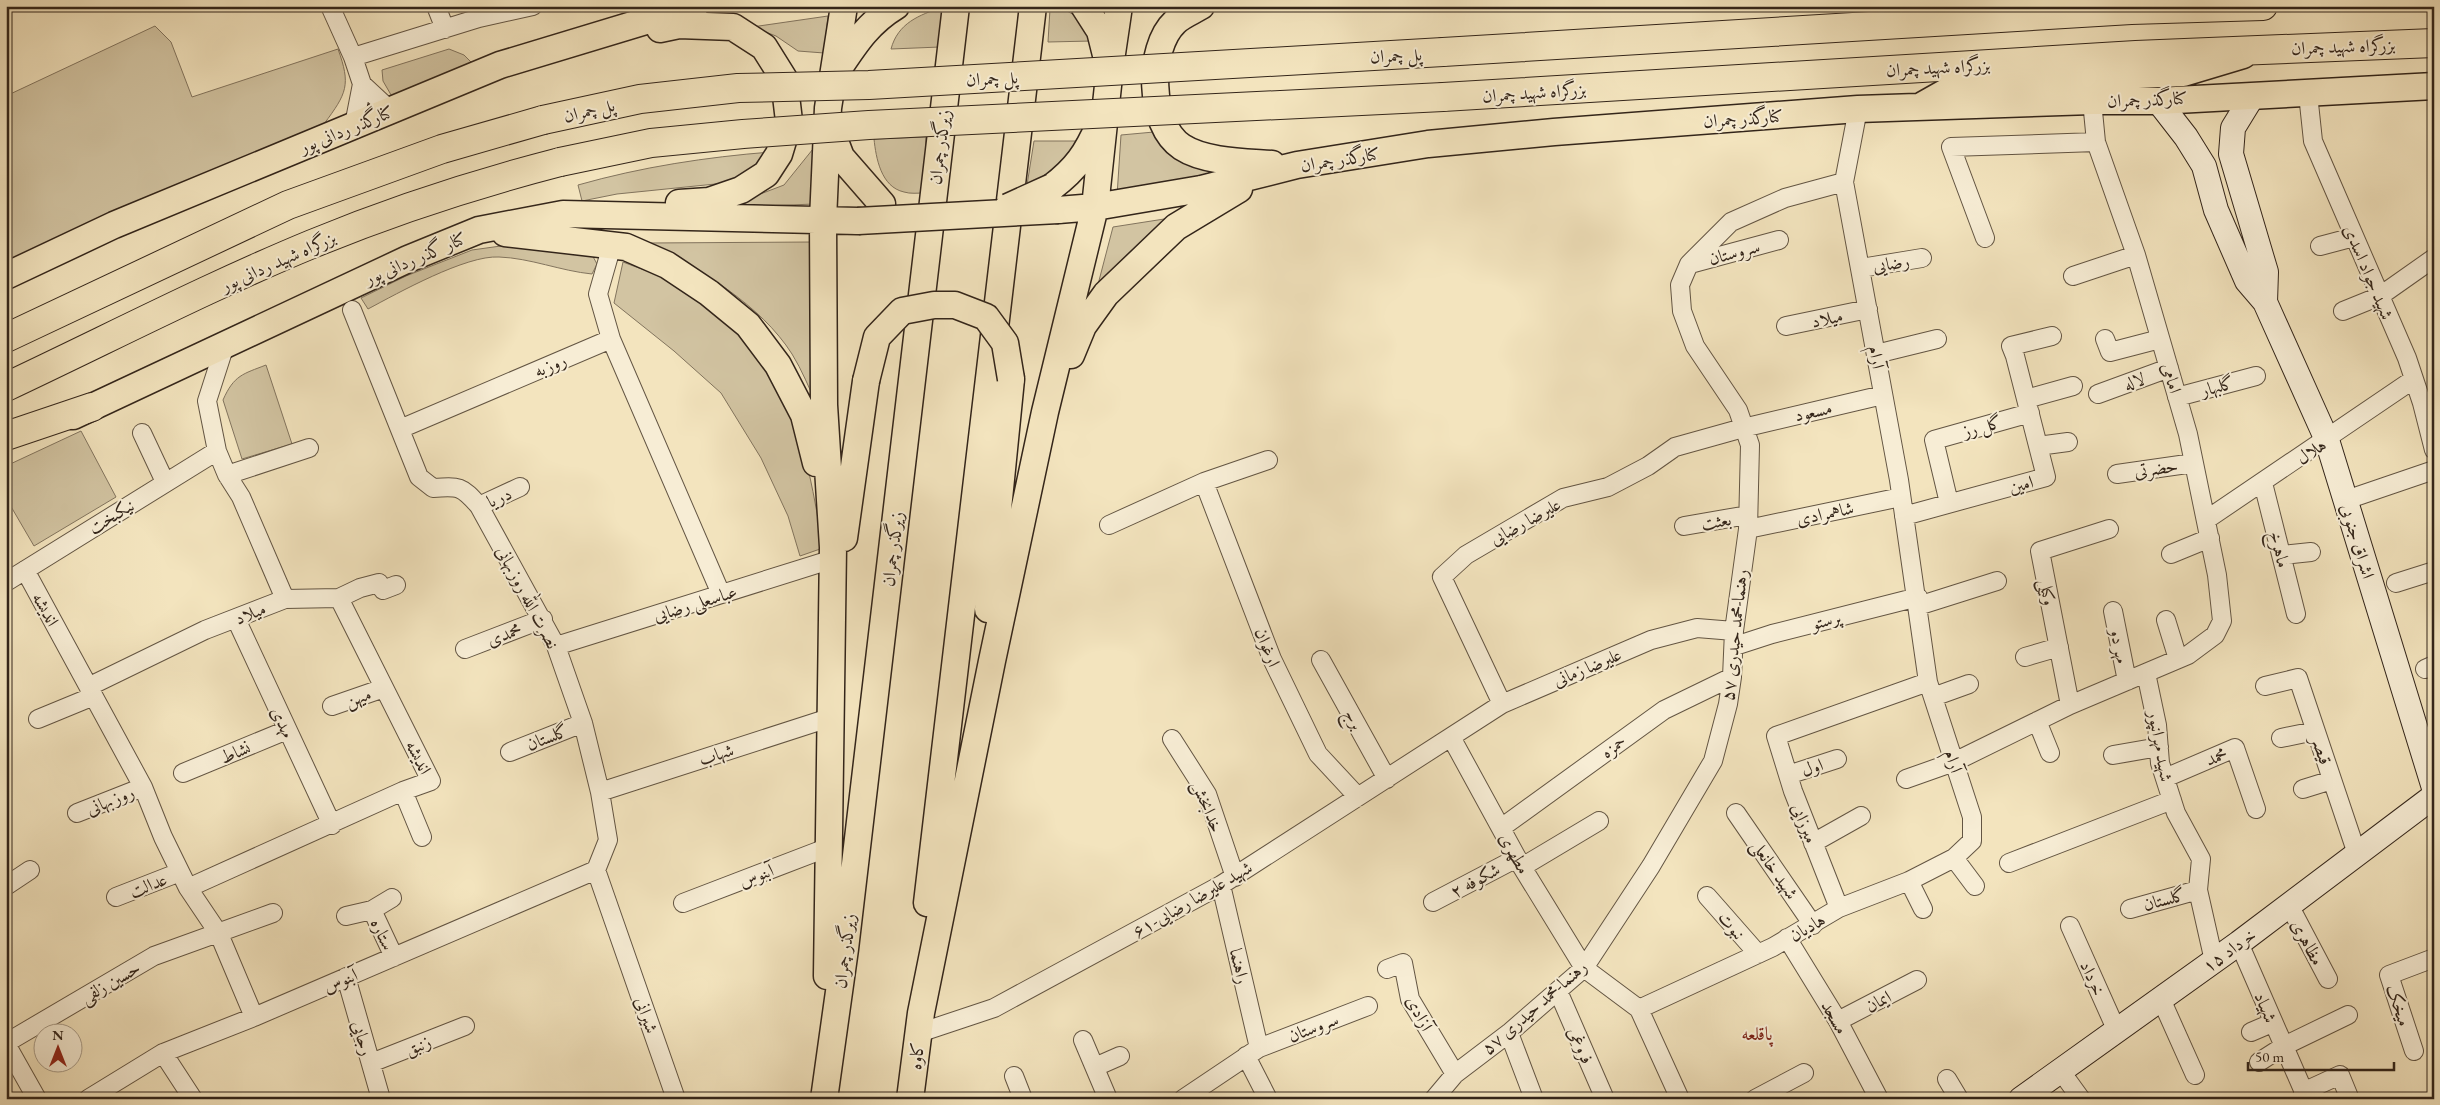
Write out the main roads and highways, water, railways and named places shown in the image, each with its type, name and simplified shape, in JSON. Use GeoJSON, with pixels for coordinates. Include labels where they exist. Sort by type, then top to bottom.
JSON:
{"type":"FeatureCollection","features":[{"type":"Feature","properties":{"kind":"highway"},"geometry":{"type":"LineString","coordinates":[[1980,6],[2015,18],[2131,10],[2263,6]]}},
{"type":"Feature","properties":{"kind":"highway","name":"پل چمران"},"geometry":{"type":"LineString","coordinates":[[6,338],[288,205],[442,149],[543,120],[640,99],[738,88],[869,85],[2015,18]]}},
{"type":"Feature","properties":{"kind":"highway","name":"بزرگراه شهید چمران"},"geometry":{"type":"LineString","coordinates":[[560,162],[650,143],[753,133],[869,125],[1443,97],[2117,56],[2434,43]]}},
{"type":"Feature","properties":{"kind":"highway","name":"بزرگراه شهید ردانی پور"},"geometry":{"type":"LineString","coordinates":[[6,387],[311,244],[381,217],[447,195],[560,162]]}},
{"type":"Feature","properties":{"kind":"highway"},"geometry":{"type":"LineString","coordinates":[[6,436],[92,407]]}},
{"type":"Feature","properties":{"kind":"main road"},"geometry":{"type":"LineString","coordinates":[[500,65],[546,45],[650,6]]}},
{"type":"Feature","properties":{"kind":"main road","name":"کنارگذر ردانی پور"},"geometry":{"type":"LineString","coordinates":[[6,276],[114,225],[500,65],[694,6]]}},
{"type":"Feature","properties":{"kind":"main road"},"geometry":{"type":"LineString","coordinates":[[825,1095],[833,553],[824,405],[823,220],[828,120],[844,6]]}},
{"type":"Feature","properties":{"kind":"main road"},"geometry":{"type":"LineString","coordinates":[[833,76],[862,35],[879,16],[896,6]]}},
{"type":"Feature","properties":{"kind":"main road","name":"زیرگذر چمران"},"geometry":{"type":"LineString","coordinates":[[825,1095],[846,940],[956,6]]}},
{"type":"Feature","properties":{"kind":"main road"},"geometry":{"type":"LineString","coordinates":[[920,1023],[921,958],[1033,6]]}},
{"type":"Feature","properties":{"kind":"main road"},"geometry":{"type":"LineString","coordinates":[[1084,6],[1100,31],[1110,67]]}},
{"type":"Feature","properties":{"kind":"main road"},"geometry":{"type":"LineString","coordinates":[[920,1023],[976,736],[1045,412],[1095,207],[1110,67],[1119,6]]}},
{"type":"Feature","properties":{"kind":"main road"},"geometry":{"type":"LineString","coordinates":[[1201,6],[1175,22],[1158,47],[1154,82],[1164,127],[1181,147],[1221,161],[1297,165]]}},
{"type":"Feature","properties":{"kind":"main road"},"geometry":{"type":"LineString","coordinates":[[500,65],[679,25],[733,27],[764,47],[784,79],[789,121],[779,154],[766,174],[742,190],[709,201],[563,214]]}},
{"type":"Feature","properties":{"kind":"main road"},"geometry":{"type":"LineString","coordinates":[[1920,106],[1962,83],[2183,74],[2261,50]]}},
{"type":"Feature","properties":{"kind":"main road","name":"کنارگذر چمران"},"geometry":{"type":"LineString","coordinates":[[1055,198],[1095,207],[1201,189],[1297,165],[1437,143],[1858,109],[2092,101],[2158,101],[2181,98],[2252,97],[2434,86]]}},
{"type":"Feature","properties":{"kind":"main road","name":"اشراق جنوبی"},"geometry":{"type":"LineString","coordinates":[[2252,97],[2233,128],[2231,154],[2266,272],[2265,302]]}},
{"type":"Feature","properties":{"kind":"main road","name":"اشراق جنوبی"},"geometry":{"type":"LineString","coordinates":[[2158,101],[2186,137],[2204,166],[2216,210],[2247,281],[2265,302],[2327,440],[2434,788]]}},
{"type":"Feature","properties":{"kind":"main road"},"geometry":{"type":"LineString","coordinates":[[1055,198],[1085,153],[1106,109]]}},
{"type":"Feature","properties":{"kind":"main road"},"geometry":{"type":"LineString","coordinates":[[828,120],[842,157],[882,204],[936,217]]}},
{"type":"Feature","properties":{"kind":"main road"},"geometry":{"type":"LineString","coordinates":[[1045,412],[1083,326],[1112,288],[1176,227],[1240,188],[1297,165]]}},
{"type":"Feature","properties":{"kind":"main road","name":"کنار گذر ردانی پور"},"geometry":{"type":"LineString","coordinates":[[6,446],[408,259],[479,230],[563,214],[823,220],[936,217],[994,213],[1055,198]]}},
{"type":"Feature","properties":{"kind":"main road"},"geometry":{"type":"LineString","coordinates":[[479,230],[626,247],[667,265],[710,293],[748,325],[778,365],[804,415],[816,463],[833,553]]}},
{"type":"Feature","properties":{"kind":"main road"},"geometry":{"type":"LineString","coordinates":[[832,626],[866,381],[877,337],[902,311],[934,305],[955,305],[986,317],[1005,343],[1011,379],[976,736]]}},
{"type":"Feature","properties":{"kind":"main road","name":"۱۵ خرداد"},"geometry":{"type":"LineString","coordinates":[[2021,1099],[2239,943],[2434,796]]}},
{"type":"Feature","properties":{"kind":"main road","name":"کاوه"},"geometry":{"type":"LineString","coordinates":[[910,1099],[920,1023]]}},
{"type":"Feature","properties":{"kind":"district","name":"پاقلعه"},"geometry":{"type":"Point","coordinates":[1757,1033]}}]}
